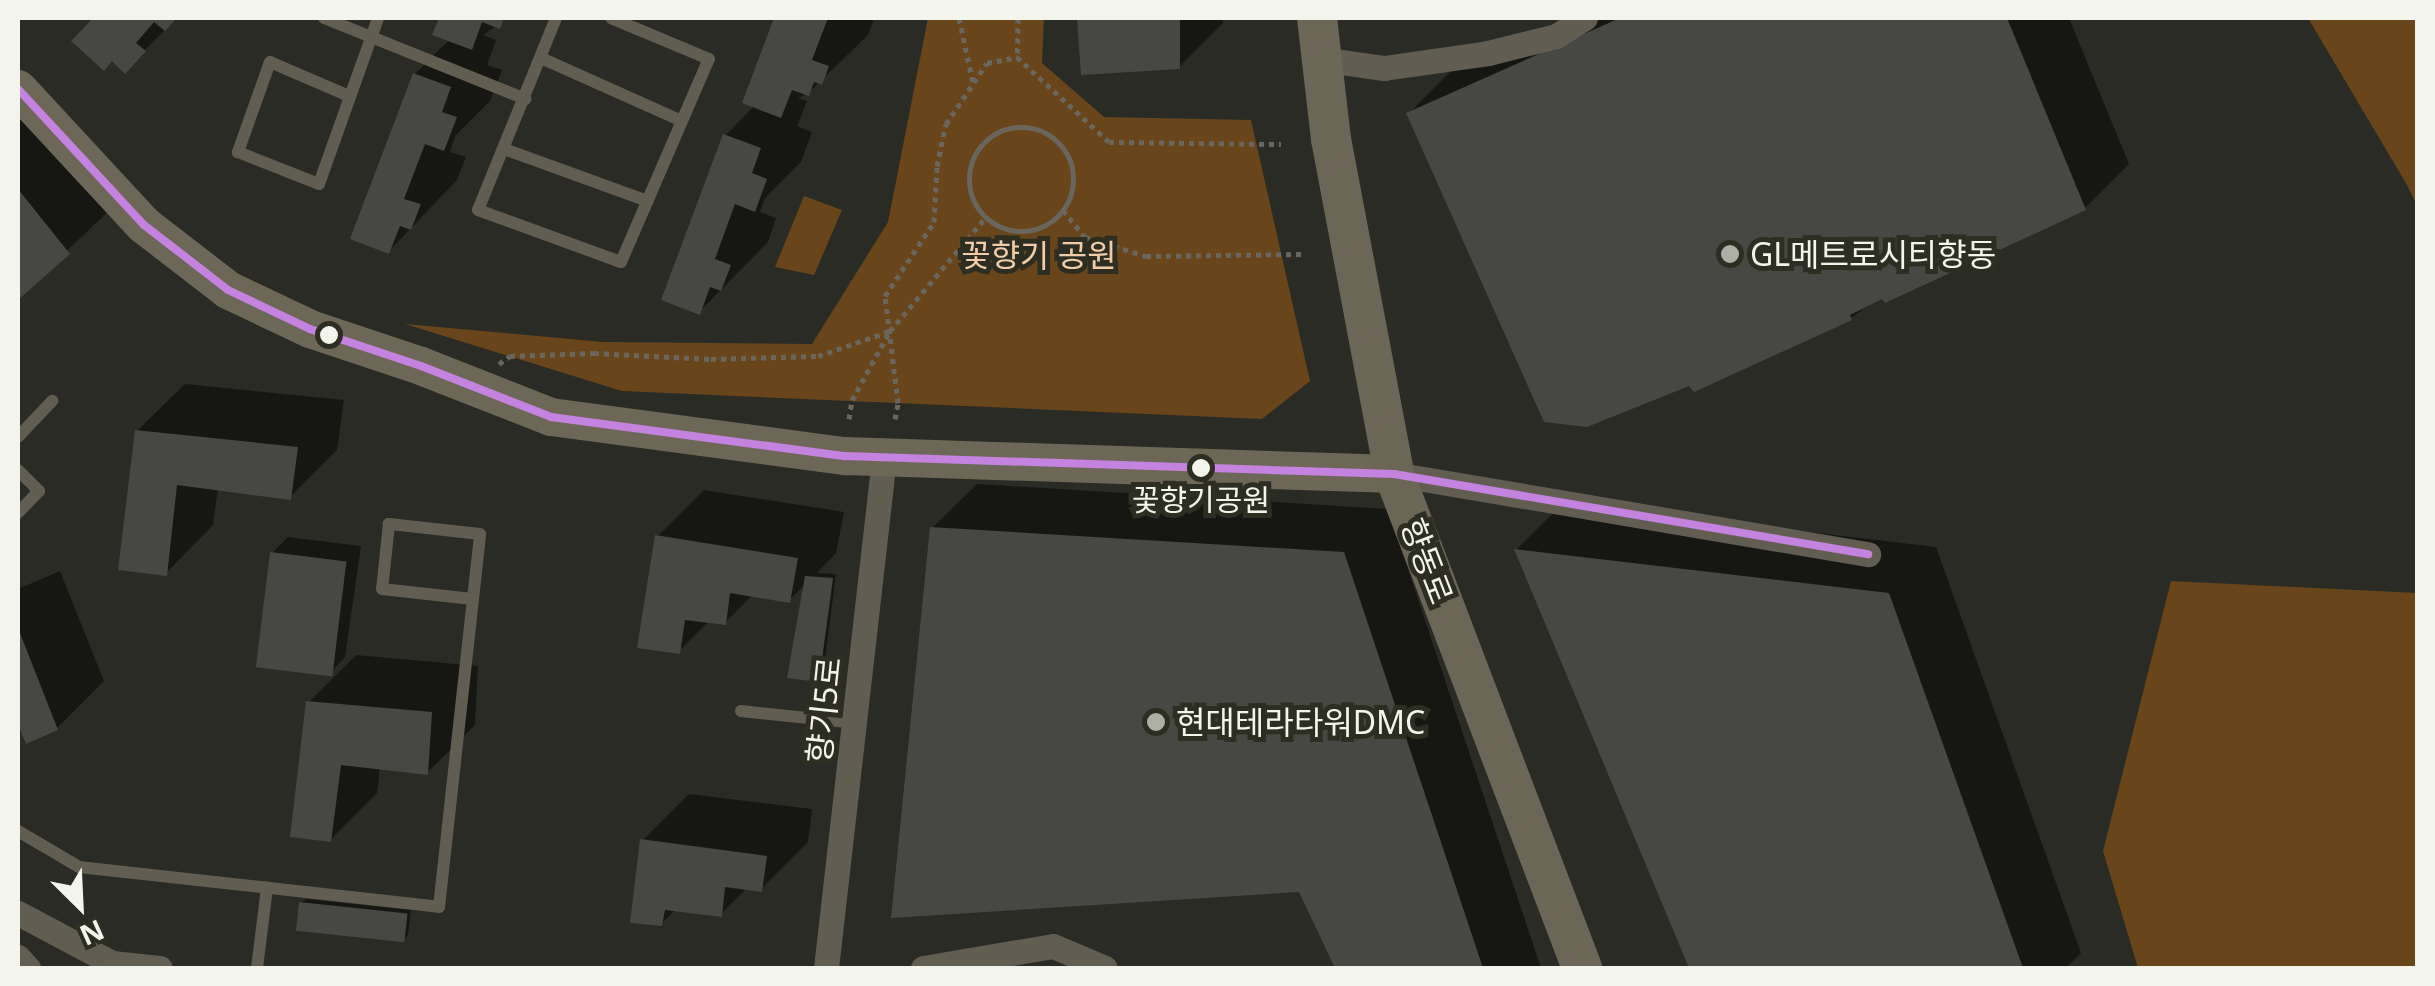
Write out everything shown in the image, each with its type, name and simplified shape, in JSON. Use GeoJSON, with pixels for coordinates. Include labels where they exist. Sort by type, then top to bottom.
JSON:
{"type":"FeatureCollection","features":[{"type":"Feature","properties":{"kind":"main road","name":"향동로"},"geometry":{"type":"LineString","coordinates":[[1317,18],[1320,59],[1394,474],[1582,968]]}},
{"type":"Feature","properties":{"kind":"main road"},"geometry":{"type":"LineString","coordinates":[[18,90],[144,226],[228,290],[310,330],[421,366],[551,418],[884,458],[1394,474]]}},
{"type":"Feature","properties":{"kind":"street"},"geometry":{"type":"LineString","coordinates":[[1320,59],[1384,68],[1488,53],[1556,36],[1585,18]]}},
{"type":"Feature","properties":{"kind":"street","name":"향기5로"},"geometry":{"type":"LineString","coordinates":[[826,968],[884,458]]}},
{"type":"Feature","properties":{"kind":"street"},"geometry":{"type":"LineString","coordinates":[[1394,474],[1868,554]]}},
{"type":"Feature","properties":{"kind":"street"},"geometry":{"type":"LineString","coordinates":[[18,913],[112,964],[160,968]]}},
{"type":"Feature","properties":{"kind":"street"},"geometry":{"type":"LineString","coordinates":[[923,968],[1053,946],[1104,968]]}},
{"type":"Feature","properties":{"kind":"street"},"geometry":{"type":"LineString","coordinates":[[18,958],[28,968]]}},
{"type":"Feature","properties":{"kind":"lane"},"geometry":{"type":"LineString","coordinates":[[324,18],[525,99]]}},
{"type":"Feature","properties":{"kind":"lane"},"geometry":{"type":"LineString","coordinates":[[350,96],[270,62],[238,152],[319,184],[378,18]]}},
{"type":"Feature","properties":{"kind":"lane"},"geometry":{"type":"LineString","coordinates":[[556,18],[478,210],[621,262],[710,59],[610,18]]}},
{"type":"Feature","properties":{"kind":"lane"},"geometry":{"type":"LineString","coordinates":[[541,58],[682,121]]}},
{"type":"Feature","properties":{"kind":"lane"},"geometry":{"type":"LineString","coordinates":[[504,148],[648,201]]}},
{"type":"Feature","properties":{"kind":"lane"},"geometry":{"type":"LineString","coordinates":[[18,437],[52,401]]}},
{"type":"Feature","properties":{"kind":"lane"},"geometry":{"type":"LineString","coordinates":[[18,470],[39,491],[18,513]]}},
{"type":"Feature","properties":{"kind":"lane"},"geometry":{"type":"LineString","coordinates":[[18,830],[79,867],[438,906],[480,534],[389,524],[382,589],[472,599]]}},
{"type":"Feature","properties":{"kind":"lane"},"geometry":{"type":"LineString","coordinates":[[741,712],[856,723]]}},
{"type":"Feature","properties":{"kind":"lane"},"geometry":{"type":"LineString","coordinates":[[257,968],[267,888]]}},
{"type":"Feature","properties":{"kind":"path"},"geometry":{"type":"LineString","coordinates":[[959,18],[973,85]]}},
{"type":"Feature","properties":{"kind":"path"},"geometry":{"type":"LineString","coordinates":[[1018,18],[1017,57],[1109,142],[1281,144]]}},
{"type":"Feature","properties":{"kind":"path"},"geometry":{"type":"LineString","coordinates":[[895,418],[898,403],[886,296],[934,222],[937,166],[946,124],[987,63],[1017,57]]}},
{"type":"Feature","properties":{"kind":"path"},"geometry":{"type":"LineString","coordinates":[[1017,126],[1050,135],[1070,162],[1074,178],[1063,210],[1034,230],[1017,231],[986,218],[969,188],[970,170],[986,140],[1017,126]]}},
{"type":"Feature","properties":{"kind":"path"},"geometry":{"type":"LineString","coordinates":[[1063,210],[1085,236],[1146,256],[1302,254]]}},
{"type":"Feature","properties":{"kind":"path"},"geometry":{"type":"LineString","coordinates":[[848,419],[852,400],[890,331],[986,218]]}},
{"type":"Feature","properties":{"kind":"path"},"geometry":{"type":"LineString","coordinates":[[496,367],[510,356],[818,356],[890,331]]}},
{"type":"Feature","properties":{"kind":"green space","name":"꽃향기 공원"},"geometry":{"type":"Polygon","coordinates":[[[928,18],[1044,18],[1042,63],[1104,117],[1251,120],[1310,381],[1262,419],[622,391],[405,324],[603,342],[812,344],[888,222],[928,18]]]}},
{"type":"Feature","properties":{"kind":"green space"},"geometry":{"type":"Polygon","coordinates":[[[2308,18],[2417,18],[2417,206],[2407,185],[2308,18]]]}},
{"type":"Feature","properties":{"kind":"green space"},"geometry":{"type":"Polygon","coordinates":[[[804,196],[842,210],[814,275],[775,267],[804,196]]]}},
{"type":"Feature","properties":{"kind":"green space"},"geometry":{"type":"Polygon","coordinates":[[[2171,581],[2417,593],[2417,968],[2138,968],[2103,851],[2171,581]]]}},
{"type":"Feature","properties":{"kind":"building"},"geometry":{"type":"Polygon","coordinates":[[[93,18],[177,18],[165,31],[154,22],[136,43],[146,51],[125,74],[112,61],[104,71],[71,41],[93,18]]]}},
{"type":"Feature","properties":{"kind":"building"},"geometry":{"type":"Polygon","coordinates":[[[439,18],[504,18],[500,29],[482,22],[472,50],[432,35],[439,18]]]}},
{"type":"Feature","properties":{"kind":"building"},"geometry":{"type":"Polygon","coordinates":[[[774,18],[828,18],[812,60],[829,66],[822,85],[814,82],[809,96],[792,90],[781,118],[742,103],[774,18]]]}},
{"type":"Feature","properties":{"kind":"building"},"geometry":{"type":"Polygon","coordinates":[[[1077,18],[1180,18],[1180,69],[1081,75],[1077,18]]]}},
{"type":"Feature","properties":{"kind":"building","name":"GL메트로시티향동"},"geometry":{"type":"Polygon","coordinates":[[[1620,18],[2007,18],[2086,210],[1885,303],[1882,299],[1850,315],[1852,320],[1694,392],[1689,386],[1587,427],[1544,422],[1406,113],[1620,18]]]}},
{"type":"Feature","properties":{"kind":"building"},"geometry":{"type":"Polygon","coordinates":[[[413,73],[451,87],[442,112],[457,117],[444,151],[425,144],[404,199],[421,204],[411,230],[400,226],[389,254],[350,239],[413,73]]]}},
{"type":"Feature","properties":{"kind":"building"},"geometry":{"type":"Polygon","coordinates":[[[723,134],[761,148],[752,173],[767,179],[755,212],[735,204],[715,259],[731,265],[721,291],[710,287],[700,315],[661,300],[723,134]]]}},
{"type":"Feature","properties":{"kind":"building"},"geometry":{"type":"Polygon","coordinates":[[[18,189],[70,254],[18,300],[18,189]]]}},
{"type":"Feature","properties":{"kind":"building"},"geometry":{"type":"Polygon","coordinates":[[[135,430],[298,447],[291,500],[177,485],[167,576],[118,570],[135,430]]]}},
{"type":"Feature","properties":{"kind":"building","name":"현대테라타워DMC"},"geometry":{"type":"Polygon","coordinates":[[[930,527],[1344,552],[1483,968],[1335,968],[1299,892],[891,918],[930,527]]]}},
{"type":"Feature","properties":{"kind":"building"},"geometry":{"type":"Polygon","coordinates":[[[655,535],[798,558],[790,603],[730,593],[726,625],[685,620],[680,654],[637,648],[655,535]]]}},
{"type":"Feature","properties":{"kind":"building"},"geometry":{"type":"Polygon","coordinates":[[[1514,549],[1889,593],[2023,968],[1689,968],[1514,549]]]}},
{"type":"Feature","properties":{"kind":"building"},"geometry":{"type":"Polygon","coordinates":[[[270,552],[346,561],[332,677],[256,667],[270,552]]]}},
{"type":"Feature","properties":{"kind":"building"},"geometry":{"type":"Polygon","coordinates":[[[805,576],[833,578],[819,682],[787,678],[805,576]]]}},
{"type":"Feature","properties":{"kind":"building"},"geometry":{"type":"Polygon","coordinates":[[[18,628],[58,730],[26,744],[18,725],[18,628]]]}},
{"type":"Feature","properties":{"kind":"building"},"geometry":{"type":"Polygon","coordinates":[[[306,701],[432,712],[428,775],[341,765],[331,842],[290,837],[306,701]]]}},
{"type":"Feature","properties":{"kind":"building"},"geometry":{"type":"Polygon","coordinates":[[[640,839],[767,856],[762,892],[725,887],[722,917],[665,910],[662,926],[630,923],[640,839]]]}},
{"type":"Feature","properties":{"kind":"building"},"geometry":{"type":"Polygon","coordinates":[[[299,902],[407,913],[404,942],[296,931],[299,902]]]}},
{"type":"Feature","properties":{"kind":"transit line"},"geometry":{"type":"LineString","coordinates":[[18,89],[144,225],[228,290],[310,329],[421,366],[551,417],[845,456],[1394,474],[1868,554]]}},
{"type":"Feature","properties":{"kind":"place","name":"GL메트로시티향동"},"geometry":{"type":"Point","coordinates":[1730,254]}},
{"type":"Feature","properties":{"kind":"place","name":"꽃향기공원"},"geometry":{"type":"Point","coordinates":[1201,468]}},
{"type":"Feature","properties":{"kind":"place","name":"현대테라타워DMC"},"geometry":{"type":"Point","coordinates":[1156,722]}}]}
